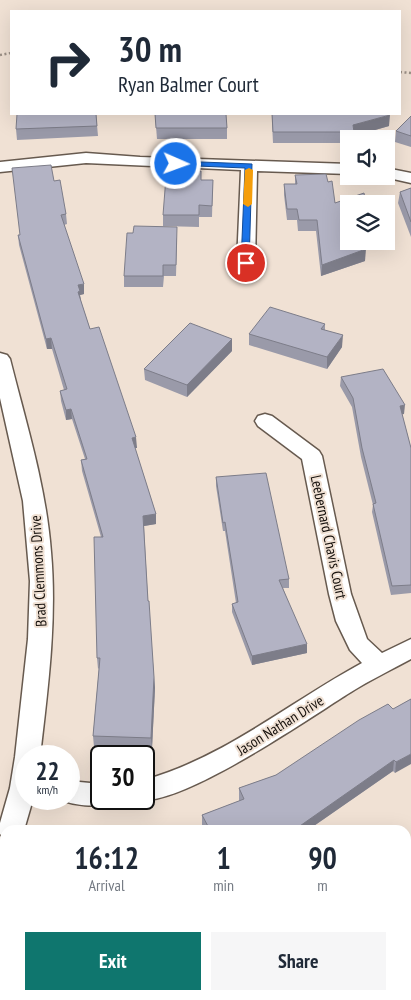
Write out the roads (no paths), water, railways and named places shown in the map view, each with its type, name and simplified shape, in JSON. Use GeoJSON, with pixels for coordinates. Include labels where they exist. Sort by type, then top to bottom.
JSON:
{"type":"FeatureCollection","features":[{"type":"Feature","properties":{"kind":"street"},"geometry":{"type":"LineString","coordinates":[[0,166],[86,158],[140,162],[340,170]]}},
{"type":"Feature","properties":{"kind":"street"},"geometry":{"type":"LineString","coordinates":[[246,263],[249,166]]}},
{"type":"Feature","properties":{"kind":"street"},"geometry":{"type":"LineString","coordinates":[[395,175],[411,178]]}},
{"type":"Feature","properties":{"kind":"street","name":"Brad Clemmons Drive"},"geometry":{"type":"LineString","coordinates":[[0,359],[31,484],[38,523],[41,566],[41,631],[28,745]]}},
{"type":"Feature","properties":{"kind":"street","name":"Leebernard Chavis Court"},"geometry":{"type":"LineString","coordinates":[[265,421],[312,456],[342,603],[358,644],[379,665]]}},
{"type":"Feature","properties":{"kind":"street","name":"Jason Nathan Drive"},"geometry":{"type":"LineString","coordinates":[[155,788],[176,782],[219,762],[345,684],[411,648]]}},
{"type":"Feature","properties":{"kind":"street"},"geometry":{"type":"LineString","coordinates":[[13,825],[17,810]]}}]}
